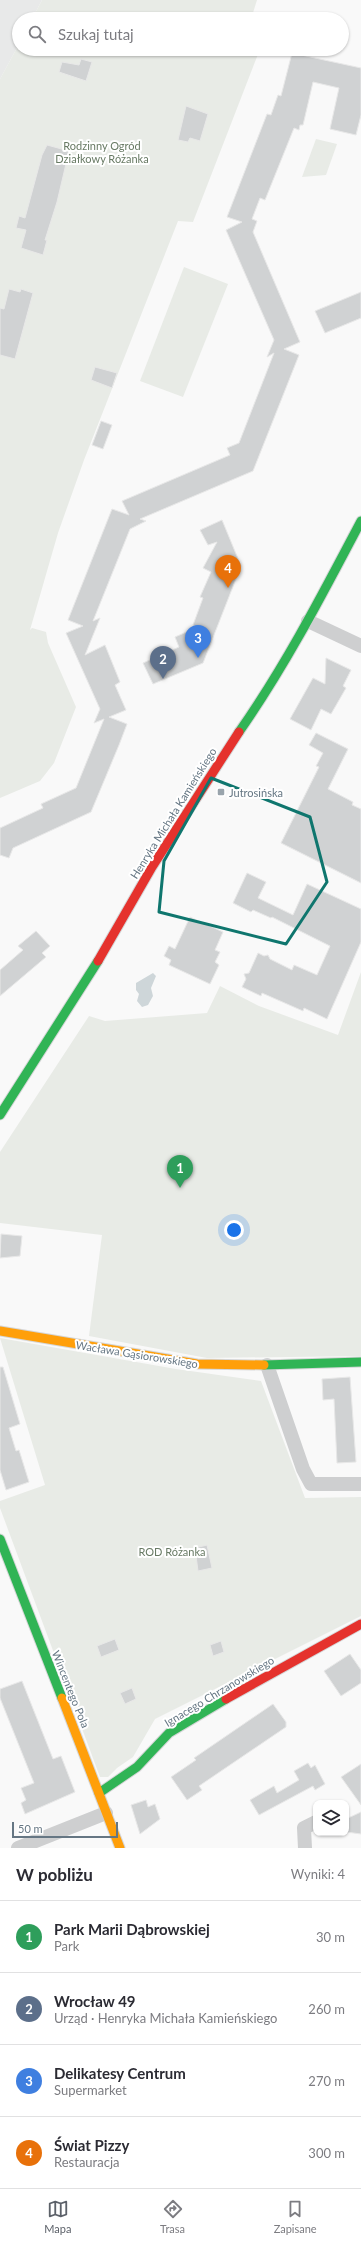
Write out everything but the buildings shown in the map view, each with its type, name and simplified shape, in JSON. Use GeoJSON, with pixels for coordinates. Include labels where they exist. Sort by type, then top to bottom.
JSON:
{"type":"FeatureCollection","features":[{"type":"Feature","properties":{"kind":"street","name":"Henryka Michała Kamieńskiego"},"geometry":{"type":"LineString","coordinates":[[0,1115],[94,968],[152,867],[214,769],[269,690],[308,621],[361,521]]}},
{"type":"Feature","properties":{"kind":"street"},"geometry":{"type":"LineString","coordinates":[[308,621],[361,646]]}},
{"type":"Feature","properties":{"kind":"street","name":"Wacława Gąsiorowskiego"},"geometry":{"type":"LineString","coordinates":[[0,1331],[171,1361],[197,1364],[267,1365],[361,1362]]}},
{"type":"Feature","properties":{"kind":"street"},"geometry":{"type":"LineString","coordinates":[[267,1365],[303,1469],[311,1484],[361,1484]]}},
{"type":"Feature","properties":{"kind":"street","name":"Wincentego Pola"},"geometry":{"type":"LineString","coordinates":[[0,1539],[120,1848]]}},
{"type":"Feature","properties":{"kind":"street","name":"Ignacego Chrzanowskiego"},"geometry":{"type":"LineString","coordinates":[[99,1793],[137,1767],[169,1733],[260,1678],[361,1624]]}},
{"type":"Feature","properties":{"kind":"street"},"geometry":{"type":"LineString","coordinates":[[18,1848],[106,1813]]}},
{"type":"Feature","properties":{"kind":"street"},"geometry":{"type":"LineString","coordinates":[[305,1848],[304,1828],[313,1824]]}},
{"type":"Feature","properties":{"kind":"highlighted area"},"geometry":{"type":"Polygon","coordinates":[[[211,778],[310,817],[327,882],[286,944],[159,912],[164,861],[211,778]]]}},
{"type":"Feature","properties":{"kind":"shaded area"},"geometry":{"type":"Polygon","coordinates":[[[0,0],[42,0],[36,12],[12,12],[12,56],[0,79],[0,0]]]}},
{"type":"Feature","properties":{"kind":"shaded area"},"geometry":{"type":"Polygon","coordinates":[[[153,973],[156,976],[151,988],[153,996],[148,1005],[142,1007],[137,1001],[139,994],[136,990],[136,983],[153,973]]]}},
{"type":"Feature","properties":{"kind":"green space"},"geometry":{"type":"Polygon","coordinates":[[[42,0],[257,0],[253,12],[36,12],[42,0]]]}},
{"type":"Feature","properties":{"kind":"green space","name":"Rodzinny Ogród Działkowy Różanka"},"geometry":{"type":"Polygon","coordinates":[[[12,56],[257,56],[193,222],[178,221],[84,460],[58,533],[30,630],[32,628],[46,632],[48,643],[76,707],[54,763],[40,781],[0,798],[0,79],[12,56]]]}},
{"type":"Feature","properties":{"kind":"green space"},"geometry":{"type":"Polygon","coordinates":[[[316,139],[337,144],[326,175],[302,177],[316,139]]]}},
{"type":"Feature","properties":{"kind":"green space"},"geometry":{"type":"Polygon","coordinates":[[[184,267],[228,284],[183,397],[140,381],[184,267]]]}},
{"type":"Feature","properties":{"kind":"green space"},"geometry":{"type":"Polygon","coordinates":[[[361,972],[361,1356],[207,1358],[89,1336],[102,1235],[0,1223],[0,1152],[89,1016],[105,1021],[207,1013],[220,986],[259,1006],[338,1035],[361,972]]]}},
{"type":"Feature","properties":{"kind":"green space","name":"ROD Różanka"},"geometry":{"type":"Polygon","coordinates":[[[0,1338],[176,1369],[261,1381],[305,1498],[361,1497],[361,1616],[155,1719],[133,1757],[117,1768],[108,1777],[100,1777],[0,1508],[0,1501],[45,1485],[0,1338]]]}},
{"type":"Feature","properties":{"kind":"traffic: fast"},"geometry":{"type":"LineString","coordinates":[[239,732],[273,681],[318,602],[361,521]]}},
{"type":"Feature","properties":{"kind":"traffic: fast"},"geometry":{"type":"LineString","coordinates":[[0,1115],[98,961]]}},
{"type":"Feature","properties":{"kind":"traffic: fast"},"geometry":{"type":"LineString","coordinates":[[264,1365],[361,1362]]}},
{"type":"Feature","properties":{"kind":"traffic: fast"},"geometry":{"type":"LineString","coordinates":[[0,1539],[62,1698]]}},
{"type":"Feature","properties":{"kind":"traffic: fast"},"geometry":{"type":"LineString","coordinates":[[99,1793],[137,1767],[169,1733],[226,1699]]}},
{"type":"Feature","properties":{"kind":"traffic: slow"},"geometry":{"type":"LineString","coordinates":[[0,1331],[197,1364],[264,1365]]}},
{"type":"Feature","properties":{"kind":"traffic: slow"},"geometry":{"type":"LineString","coordinates":[[62,1698],[120,1848]]}},
{"type":"Feature","properties":{"kind":"traffic: jam"},"geometry":{"type":"LineString","coordinates":[[98,961],[152,867],[239,732]]}},
{"type":"Feature","properties":{"kind":"traffic: jam"},"geometry":{"type":"LineString","coordinates":[[226,1699],[361,1624]]}},
{"type":"Feature","properties":{"kind":"place","name":"Świat Pizzy"},"geometry":{"type":"Point","coordinates":[228,588]}},
{"type":"Feature","properties":{"kind":"place","name":"Delikatesy Centrum"},"geometry":{"type":"Point","coordinates":[198,658]}},
{"type":"Feature","properties":{"kind":"place","name":"Wrocław 49"},"geometry":{"type":"Point","coordinates":[163,679]}},
{"type":"Feature","properties":{"kind":"place","name":"Jutrosińska"},"geometry":{"type":"Point","coordinates":[221,792]}},
{"type":"Feature","properties":{"kind":"place","name":"Park Marii Dąbrowskiej"},"geometry":{"type":"Point","coordinates":[180,1188]}}]}
